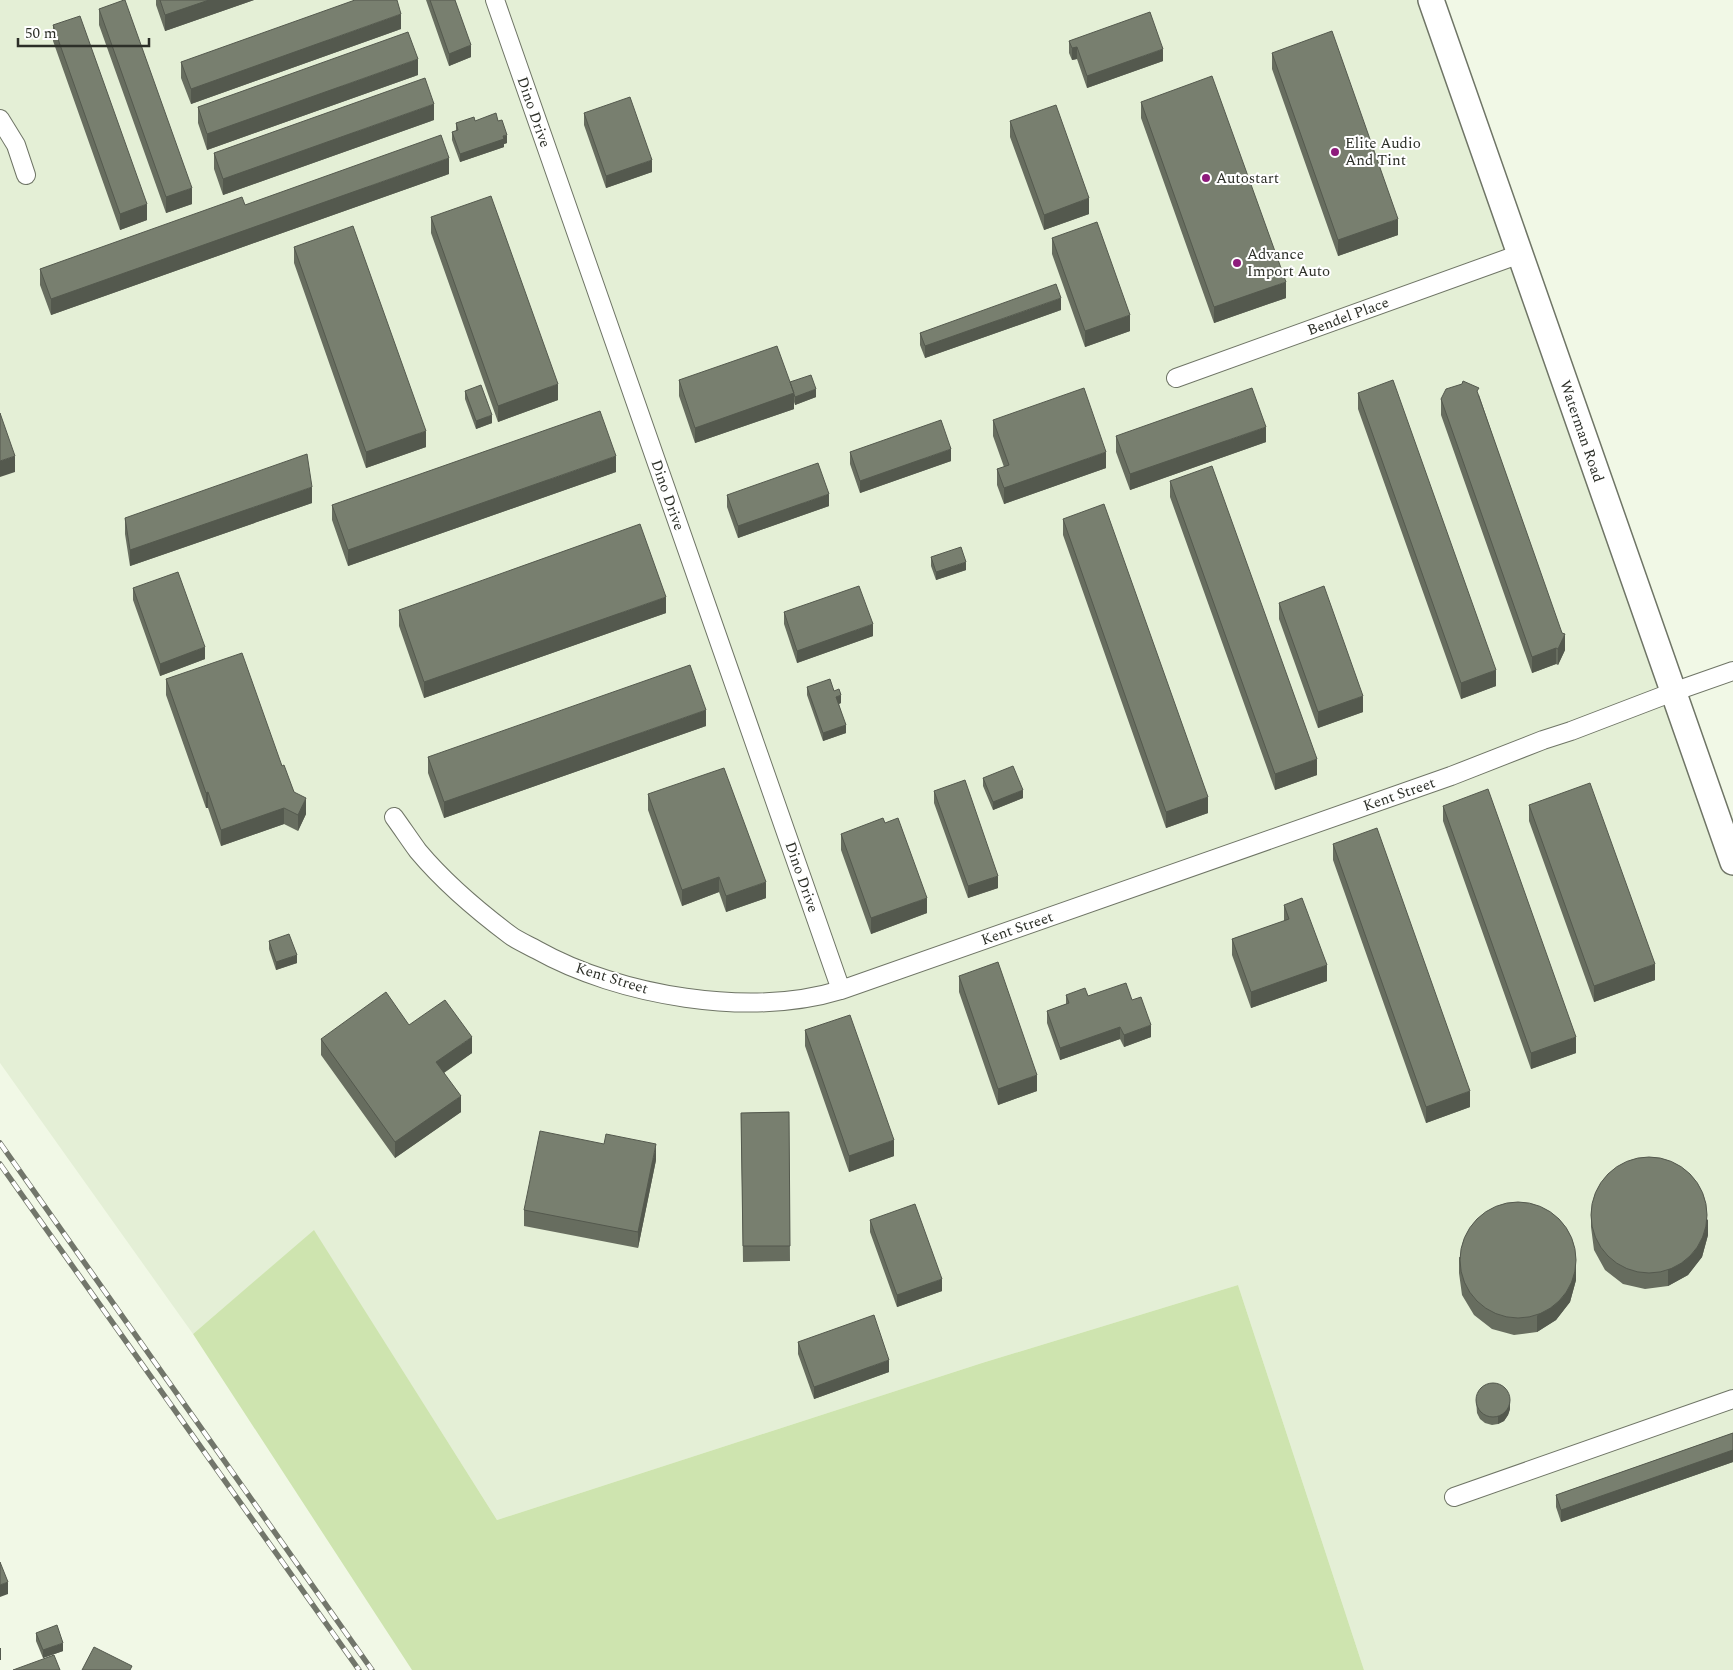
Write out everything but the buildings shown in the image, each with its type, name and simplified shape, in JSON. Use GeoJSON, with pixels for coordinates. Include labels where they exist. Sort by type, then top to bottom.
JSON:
{"type":"FeatureCollection","features":[{"type":"Feature","properties":{"kind":"main road","name":"Waterman Road"},"geometry":{"type":"LineString","coordinates":[[1431,0],[1733,862]]}},
{"type":"Feature","properties":{"kind":"street","name":"Dino Drive"},"geometry":{"type":"LineString","coordinates":[[495,0],[841,990]]}},
{"type":"Feature","properties":{"kind":"street"},"geometry":{"type":"LineString","coordinates":[[0,119],[16,145],[26,175]]}},
{"type":"Feature","properties":{"kind":"street","name":"Bendel Place"},"geometry":{"type":"LineString","coordinates":[[1176,378],[1520,254]]}},
{"type":"Feature","properties":{"kind":"street","name":"Kent Street"},"geometry":{"type":"LineString","coordinates":[[394,817],[418,851],[447,881],[511,936],[550,957],[606,980],[665,994],[684,998],[765,1003],[819,996],[841,990],[1451,776],[1543,740],[1733,671]]}},
{"type":"Feature","properties":{"kind":"street"},"geometry":{"type":"LineString","coordinates":[[1454,1497],[1733,1399]]}},
{"type":"Feature","properties":{"kind":"shaded area"},"geometry":{"type":"Polygon","coordinates":[[[0,0],[1431,0],[1733,863],[1733,1670],[1364,1670],[1238,1285],[982,1363],[497,1520],[314,1231],[193,1334],[0,1063],[0,0]]]}},
{"type":"Feature","properties":{"kind":"green space"},"geometry":{"type":"Polygon","coordinates":[[[314,1230],[497,1520],[982,1363],[1238,1285],[1364,1670],[412,1670],[193,1334],[314,1230]]]}},
{"type":"Feature","properties":{"kind":"railway"},"geometry":{"type":"LineString","coordinates":[[0,1143],[372,1670]]}},
{"type":"Feature","properties":{"kind":"railway"},"geometry":{"type":"LineString","coordinates":[[0,1164],[359,1670]]}},
{"type":"Feature","properties":{"kind":"place","name":"Elite Audio And Tint"},"geometry":{"type":"Point","coordinates":[1335,152]}},
{"type":"Feature","properties":{"kind":"place","name":"Autostart"},"geometry":{"type":"Point","coordinates":[1206,178]}},
{"type":"Feature","properties":{"kind":"place","name":"Advance Import Auto"},"geometry":{"type":"Point","coordinates":[1237,263]}}]}
